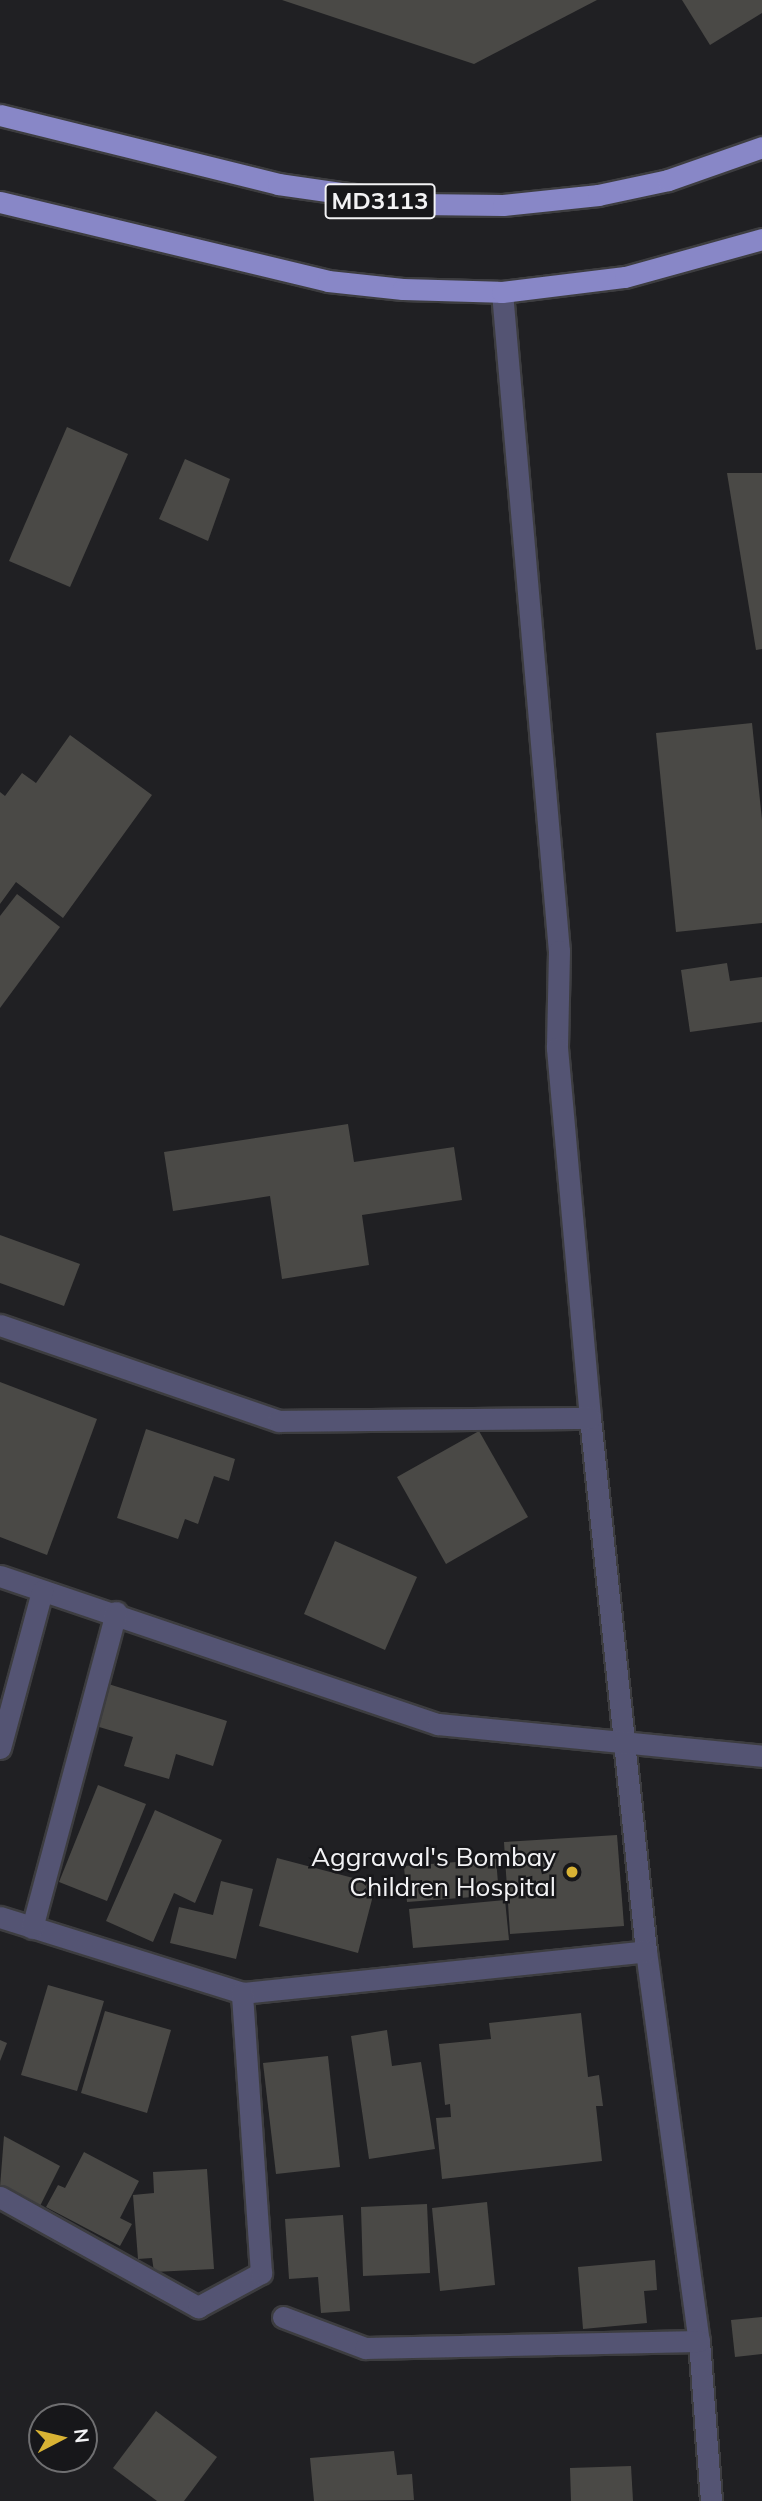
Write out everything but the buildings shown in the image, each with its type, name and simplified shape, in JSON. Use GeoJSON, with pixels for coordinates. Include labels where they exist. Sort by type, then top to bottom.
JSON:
{"type":"FeatureCollection","features":[{"type":"Feature","properties":{"kind":"main road","name":"MD3113"},"geometry":{"type":"LineString","coordinates":[[0,115],[278,184],[416,204],[503,205],[598,195],[668,180],[762,147]]}},
{"type":"Feature","properties":{"kind":"main road"},"geometry":{"type":"LineString","coordinates":[[0,202],[328,281],[502,292],[625,277],[762,239]]}},
{"type":"Feature","properties":{"kind":"street"},"geometry":{"type":"LineString","coordinates":[[502,292],[559,951],[557,1048],[590,1418],[622,1745],[646,1951],[699,2341],[711,2501]]}},
{"type":"Feature","properties":{"kind":"street"},"geometry":{"type":"LineString","coordinates":[[0,1325],[279,1421],[590,1418]]}},
{"type":"Feature","properties":{"kind":"street"},"geometry":{"type":"LineString","coordinates":[[0,1576],[116,1612],[438,1724],[622,1745],[762,1756]]}},
{"type":"Feature","properties":{"kind":"street"},"geometry":{"type":"LineString","coordinates":[[0,1748],[42,1591]]}},
{"type":"Feature","properties":{"kind":"street"},"geometry":{"type":"LineString","coordinates":[[32,1928],[116,1612]]}},
{"type":"Feature","properties":{"kind":"street"},"geometry":{"type":"LineString","coordinates":[[0,1917],[242,1993],[646,1951]]}},
{"type":"Feature","properties":{"kind":"street"},"geometry":{"type":"LineString","coordinates":[[0,2197],[198,2307],[261,2273],[242,1993]]}},
{"type":"Feature","properties":{"kind":"street"},"geometry":{"type":"LineString","coordinates":[[283,2317],[365,2348],[699,2341]]}},
{"type":"Feature","properties":{"kind":"place","name":"Aggrawal's Bombay Children Hospital"},"geometry":{"type":"Point","coordinates":[572,1872]}}]}
